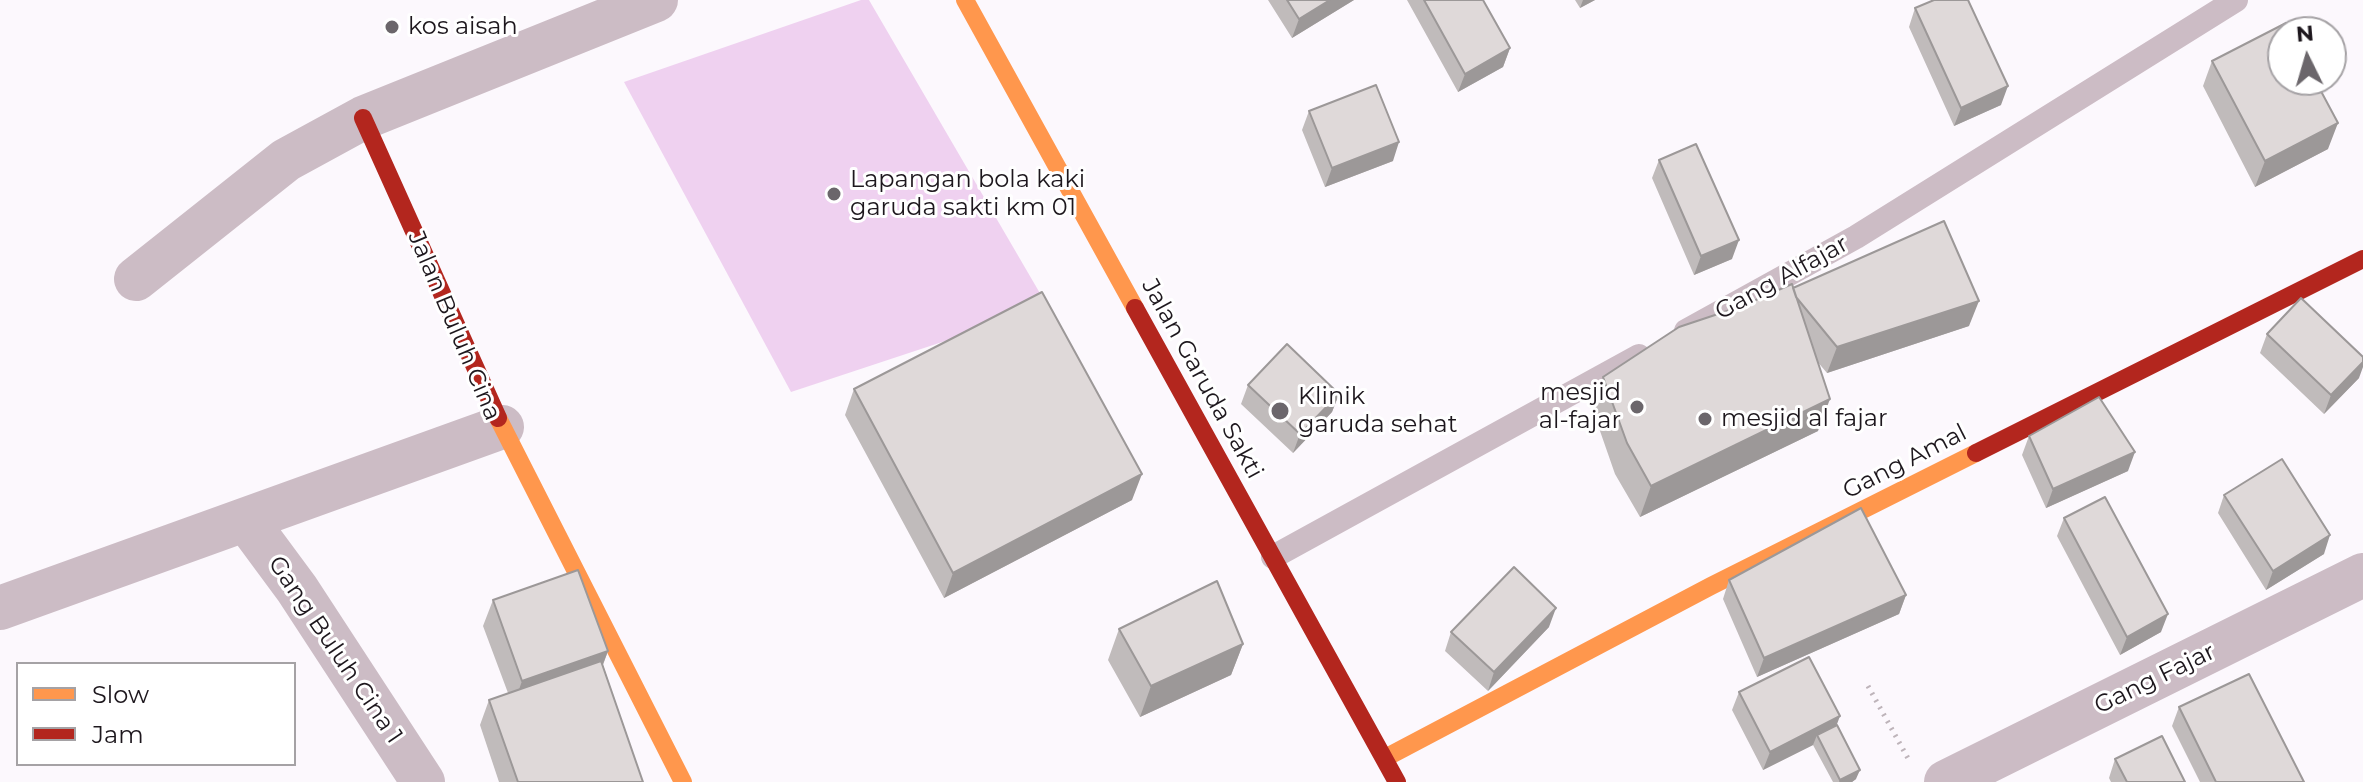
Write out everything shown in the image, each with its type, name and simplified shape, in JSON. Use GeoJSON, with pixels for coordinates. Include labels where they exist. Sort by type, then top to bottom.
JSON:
{"type":"FeatureCollection","features":[{"type":"Feature","properties":{"kind":"main road","name":"Jalan Garuda Sakti"},"geometry":{"type":"LineString","coordinates":[[965,0],[1397,782]]}},
{"type":"Feature","properties":{"kind":"main road","name":"Jalan Buluh Cina"},"geometry":{"type":"LineString","coordinates":[[363,118],[502,427]]}},
{"type":"Feature","properties":{"kind":"main road","name":"Gang Amal"},"geometry":{"type":"LineString","coordinates":[[1385,758],[1711,586],[2363,259]]}},
{"type":"Feature","properties":{"kind":"main road"},"geometry":{"type":"LineString","coordinates":[[502,427],[683,782]]}},
{"type":"Feature","properties":{"kind":"street"},"geometry":{"type":"LineString","coordinates":[[136,279],[286,160],[363,118],[656,0]]}},
{"type":"Feature","properties":{"kind":"street","name":"Jalan Buluh Cina"},"geometry":{"type":"LineString","coordinates":[[0,608],[502,427]]}},
{"type":"Feature","properties":{"kind":"street","name":"Gang Buluh Cina 1"},"geometry":{"type":"LineString","coordinates":[[246,520],[297,589],[423,782]]}},
{"type":"Feature","properties":{"kind":"street","name":"Gang Fajar"},"geometry":{"type":"LineString","coordinates":[[1930,775],[2363,575]]}},
{"type":"Feature","properties":{"kind":"lane","name":"Gang Alfajar"},"geometry":{"type":"LineString","coordinates":[[1273,557],[1856,237],[2236,0]]}},
{"type":"Feature","properties":{"kind":"path"},"geometry":{"type":"LineString","coordinates":[[1868,686],[1930,775]]}},
{"type":"Feature","properties":{"kind":"shaded area","name":"Lapangan bola kaki garuda sakti km 01"},"geometry":{"type":"Polygon","coordinates":[[[861,0],[869,0],[1048,307],[791,392],[624,82],[861,0]]]}},
{"type":"Feature","properties":{"kind":"building"},"geometry":{"type":"Polygon","coordinates":[[[1287,0],[1330,0],[1299,19],[1287,0]]]}},
{"type":"Feature","properties":{"kind":"building"},"geometry":{"type":"Polygon","coordinates":[[[1424,0],[1483,0],[1510,48],[1465,74],[1424,0]]]}},
{"type":"Feature","properties":{"kind":"building"},"geometry":{"type":"Polygon","coordinates":[[[1934,0],[1968,0],[2008,86],[1961,108],[1915,8],[1934,0]]]}},
{"type":"Feature","properties":{"kind":"building"},"geometry":{"type":"Polygon","coordinates":[[[2267,33],[2267,96],[2324,96],[2338,123],[2265,161],[2212,61],[2267,33]]]}},
{"type":"Feature","properties":{"kind":"building"},"geometry":{"type":"Polygon","coordinates":[[[1376,85],[1399,142],[1332,168],[1309,111],[1376,85]]]}},
{"type":"Feature","properties":{"kind":"building"},"geometry":{"type":"Polygon","coordinates":[[[1696,144],[1739,240],[1701,256],[1659,160],[1696,144]]]}},
{"type":"Feature","properties":{"kind":"building"},"geometry":{"type":"Polygon","coordinates":[[[1944,221],[1979,301],[1837,347],[1796,297],[1793,288],[1944,221]]]}},
{"type":"Feature","properties":{"kind":"building","name":"mesjid al fajar"},"geometry":{"type":"Polygon","coordinates":[[[1792,284],[1830,399],[1651,486],[1627,443],[1603,377],[1679,327],[1742,306],[1792,284]]]}},
{"type":"Feature","properties":{"kind":"building"},"geometry":{"type":"Polygon","coordinates":[[[1042,292],[1142,474],[953,573],[854,389],[1042,292]]]}},
{"type":"Feature","properties":{"kind":"building"},"geometry":{"type":"Polygon","coordinates":[[[2301,298],[2363,357],[2363,362],[2331,395],[2267,334],[2301,298]]]}},
{"type":"Feature","properties":{"kind":"building"},"geometry":{"type":"Polygon","coordinates":[[[1287,344],[1339,394],[1300,434],[1248,385],[1287,344]]]}},
{"type":"Feature","properties":{"kind":"building"},"geometry":{"type":"Polygon","coordinates":[[[2099,397],[2135,452],[2053,489],[2029,436],[2099,397]]]}},
{"type":"Feature","properties":{"kind":"building"},"geometry":{"type":"Polygon","coordinates":[[[2282,459],[2330,535],[2273,571],[2224,495],[2282,459]]]}},
{"type":"Feature","properties":{"kind":"building"},"geometry":{"type":"Polygon","coordinates":[[[2105,497],[2168,614],[2127,637],[2064,518],[2105,497]]]}},
{"type":"Feature","properties":{"kind":"building"},"geometry":{"type":"Polygon","coordinates":[[[1861,508],[1906,595],[1764,658],[1729,580],[1861,508]]]}},
{"type":"Feature","properties":{"kind":"building"},"geometry":{"type":"Polygon","coordinates":[[[1514,567],[1556,608],[1494,672],[1451,632],[1514,567]]]}},
{"type":"Feature","properties":{"kind":"building"},"geometry":{"type":"Polygon","coordinates":[[[578,570],[608,651],[522,681],[493,600],[578,570]]]}},
{"type":"Feature","properties":{"kind":"building"},"geometry":{"type":"Polygon","coordinates":[[[1217,581],[1243,644],[1151,686],[1119,629],[1217,581]]]}},
{"type":"Feature","properties":{"kind":"building"},"geometry":{"type":"Polygon","coordinates":[[[1809,657],[1840,716],[1770,752],[1739,692],[1809,657]]]}},
{"type":"Feature","properties":{"kind":"building"},"geometry":{"type":"Polygon","coordinates":[[[601,661],[643,782],[518,782],[489,700],[601,661]]]}},
{"type":"Feature","properties":{"kind":"building"},"geometry":{"type":"Polygon","coordinates":[[[2249,674],[2304,782],[2216,782],[2179,707],[2249,674]]]}},
{"type":"Feature","properties":{"kind":"building"},"geometry":{"type":"Polygon","coordinates":[[[1837,725],[1860,770],[1840,780],[1817,735],[1837,725]]]}},
{"type":"Feature","properties":{"kind":"building"},"geometry":{"type":"Polygon","coordinates":[[[2162,736],[2185,782],[2127,782],[2115,759],[2162,736]]]}},
{"type":"Feature","properties":{"kind":"traffic: slow"},"geometry":{"type":"LineString","coordinates":[[965,0],[1135,308]]}},
{"type":"Feature","properties":{"kind":"traffic: slow"},"geometry":{"type":"LineString","coordinates":[[498,418],[683,782]]}},
{"type":"Feature","properties":{"kind":"traffic: slow"},"geometry":{"type":"LineString","coordinates":[[1385,758],[1711,586],[1976,453]]}},
{"type":"Feature","properties":{"kind":"traffic: jam"},"geometry":{"type":"LineString","coordinates":[[363,118],[498,418]]}},
{"type":"Feature","properties":{"kind":"traffic: jam"},"geometry":{"type":"LineString","coordinates":[[1976,453],[2363,259]]}},
{"type":"Feature","properties":{"kind":"traffic: jam"},"geometry":{"type":"LineString","coordinates":[[1135,308],[1397,782]]}},
{"type":"Feature","properties":{"kind":"place","name":"kos aisah"},"geometry":{"type":"Point","coordinates":[392,27]}},
{"type":"Feature","properties":{"kind":"place","name":"Lapangan bola kaki garuda sakti km 01"},"geometry":{"type":"Point","coordinates":[834,194]}},
{"type":"Feature","properties":{"kind":"place","name":"mesjid al-fajar"},"geometry":{"type":"Point","coordinates":[1637,407]}},
{"type":"Feature","properties":{"kind":"place","name":"Klinik garuda sehat"},"geometry":{"type":"Point","coordinates":[1280,411]}},
{"type":"Feature","properties":{"kind":"place","name":"mesjid al fajar"},"geometry":{"type":"Point","coordinates":[1705,419]}}]}
